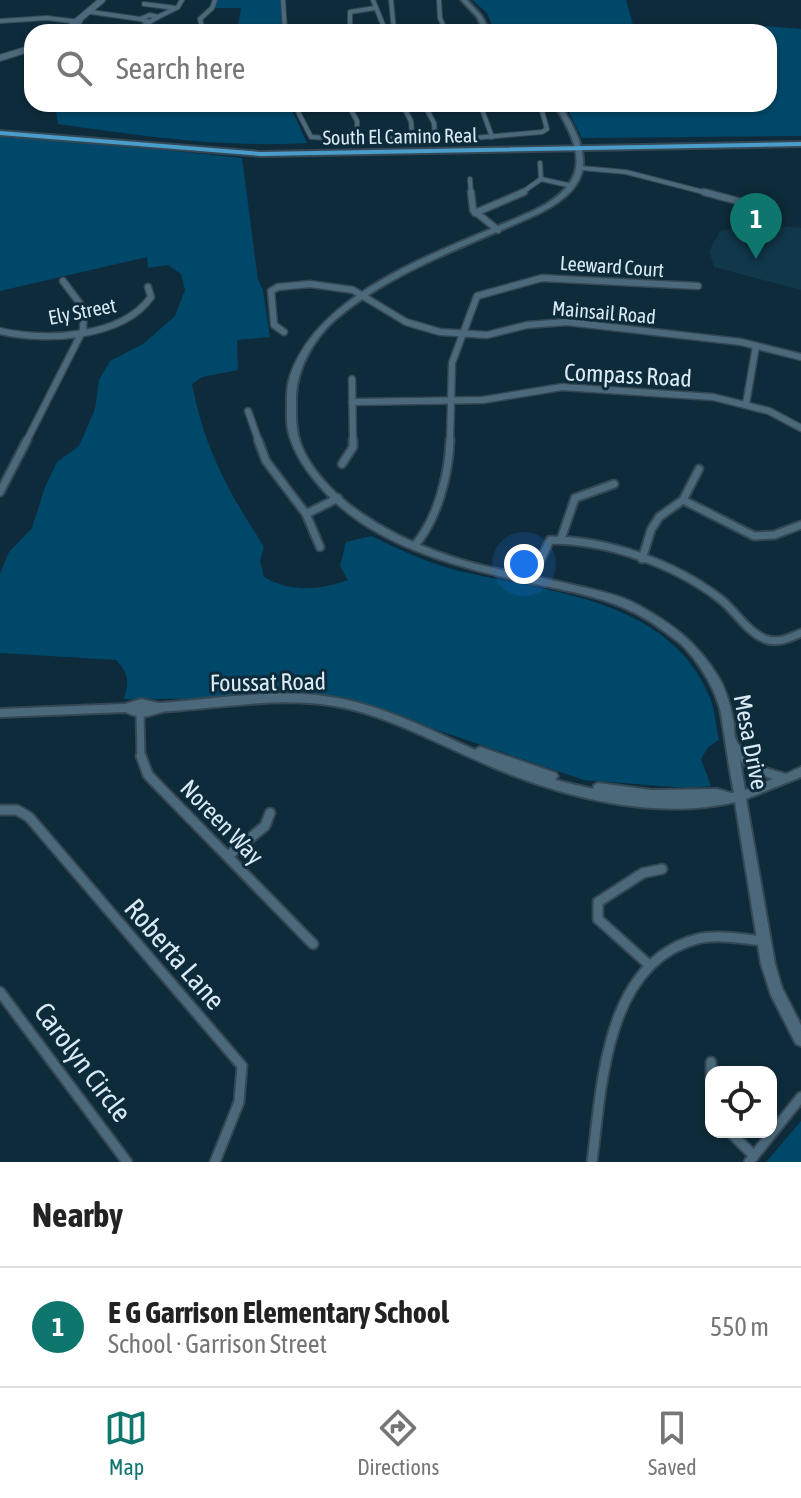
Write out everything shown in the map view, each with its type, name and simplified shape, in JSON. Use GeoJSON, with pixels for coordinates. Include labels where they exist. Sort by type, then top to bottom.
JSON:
{"type":"FeatureCollection","features":[{"type":"Feature","properties":{"kind":"main road"},"geometry":{"type":"LineString","coordinates":[[464,0],[483,24]]}},
{"type":"Feature","properties":{"kind":"main road"},"geometry":{"type":"LineString","coordinates":[[563,112],[577,146],[581,168]]}},
{"type":"Feature","properties":{"kind":"main road","name":"South El Camino Real"},"geometry":{"type":"LineString","coordinates":[[0,130],[240,154],[801,141]]}},
{"type":"Feature","properties":{"kind":"main road","name":"Mesa Drive"},"geometry":{"type":"LineString","coordinates":[[581,168],[572,186],[555,202],[363,294],[326,322],[312,338],[296,366],[289,395],[292,428],[302,454],[338,498],[376,527],[414,546],[456,561],[626,603],[673,631],[704,664],[725,706],[731,743],[733,795],[776,990],[801,1039]]}},
{"type":"Feature","properties":{"kind":"main road","name":"Foussat Road"},"geometry":{"type":"LineString","coordinates":[[125,708],[140,713],[159,707],[299,699],[333,701],[373,711],[496,764],[583,792],[627,799],[718,801],[801,772]]}},
{"type":"Feature","properties":{"kind":"main road","name":"Foussat Road"},"geometry":{"type":"LineString","coordinates":[[0,713],[125,708],[143,703],[159,707]]}},
{"type":"Feature","properties":{"kind":"main road"},"geometry":{"type":"LineString","coordinates":[[731,743],[754,768],[787,779]]}},
{"type":"Feature","properties":{"kind":"street"},"geometry":{"type":"LineString","coordinates":[[77,24],[102,0]]}},
{"type":"Feature","properties":{"kind":"street"},"geometry":{"type":"LineString","coordinates":[[139,24],[174,8],[180,0]]}},
{"type":"Feature","properties":{"kind":"street"},"geometry":{"type":"LineString","coordinates":[[199,24],[215,0]]}},
{"type":"Feature","properties":{"kind":"street"},"geometry":{"type":"LineString","coordinates":[[283,0],[286,24]]}},
{"type":"Feature","properties":{"kind":"street"},"geometry":{"type":"LineString","coordinates":[[373,0],[382,24]]}},
{"type":"Feature","properties":{"kind":"street"},"geometry":{"type":"LineString","coordinates":[[391,0],[393,24]]}},
{"type":"Feature","properties":{"kind":"street"},"geometry":{"type":"LineString","coordinates":[[439,0],[444,24]]}},
{"type":"Feature","properties":{"kind":"street"},"geometry":{"type":"LineString","coordinates":[[144,4],[174,8]]}},
{"type":"Feature","properties":{"kind":"street"},"geometry":{"type":"LineString","coordinates":[[350,24],[350,12],[375,8]]}},
{"type":"Feature","properties":{"kind":"street"},"geometry":{"type":"LineString","coordinates":[[92,11],[143,20],[156,16]]}},
{"type":"Feature","properties":{"kind":"street"},"geometry":{"type":"LineString","coordinates":[[0,21],[47,18],[80,22]]}},
{"type":"Feature","properties":{"kind":"street"},"geometry":{"type":"LineString","coordinates":[[0,58],[24,50]]}},
{"type":"Feature","properties":{"kind":"street"},"geometry":{"type":"LineString","coordinates":[[298,112],[311,137],[357,139],[411,137],[411,121],[406,112]]}},
{"type":"Feature","properties":{"kind":"street"},"geometry":{"type":"LineString","coordinates":[[352,112],[357,121],[357,139]]}},
{"type":"Feature","properties":{"kind":"street"},"geometry":{"type":"LineString","coordinates":[[427,112],[437,137],[492,137],[547,130],[542,112]]}},
{"type":"Feature","properties":{"kind":"street"},"geometry":{"type":"LineString","coordinates":[[485,112],[492,137]]}},
{"type":"Feature","properties":{"kind":"street"},"geometry":{"type":"LineString","coordinates":[[540,163],[541,179]]}},
{"type":"Feature","properties":{"kind":"street"},"geometry":{"type":"LineString","coordinates":[[581,168],[635,173],[760,207]]}},
{"type":"Feature","properties":{"kind":"street"},"geometry":{"type":"LineString","coordinates":[[470,179],[475,213],[498,230]]}},
{"type":"Feature","properties":{"kind":"street"},"geometry":{"type":"LineString","coordinates":[[541,179],[572,186]]}},
{"type":"Feature","properties":{"kind":"street"},"geometry":{"type":"LineString","coordinates":[[475,213],[523,193],[541,179]]}},
{"type":"Feature","properties":{"kind":"street","name":"Leeward Court"},"geometry":{"type":"LineString","coordinates":[[461,334],[477,296],[542,278],[698,286]]}},
{"type":"Feature","properties":{"kind":"street"},"geometry":{"type":"LineString","coordinates":[[0,492],[83,330],[84,309],[63,281]]}},
{"type":"Feature","properties":{"kind":"street","name":"Mainsail Road"},"geometry":{"type":"LineString","coordinates":[[284,332],[274,325],[270,294],[273,290],[323,284],[363,294],[415,326],[461,334],[487,335],[527,325],[567,322],[756,346],[801,357]]}},
{"type":"Feature","properties":{"kind":"street","name":"Ely Street"},"geometry":{"type":"LineString","coordinates":[[0,331],[27,335],[83,330],[117,323],[135,315],[151,297],[148,287]]}},
{"type":"Feature","properties":{"kind":"street"},"geometry":{"type":"LineString","coordinates":[[414,546],[427,532],[449,460],[452,363],[461,334]]}},
{"type":"Feature","properties":{"kind":"street"},"geometry":{"type":"LineString","coordinates":[[746,404],[756,346]]}},
{"type":"Feature","properties":{"kind":"street"},"geometry":{"type":"LineString","coordinates":[[342,464],[353,447],[352,379]]}},
{"type":"Feature","properties":{"kind":"street","name":"Compass Road"},"geometry":{"type":"LineString","coordinates":[[352,402],[499,398],[562,387],[713,397],[769,411],[801,428]]}},
{"type":"Feature","properties":{"kind":"street"},"geometry":{"type":"LineString","coordinates":[[248,411],[266,461],[306,514],[320,547]]}},
{"type":"Feature","properties":{"kind":"street"},"geometry":{"type":"LineString","coordinates":[[642,559],[651,530],[659,517],[683,500],[699,469]]}},
{"type":"Feature","properties":{"kind":"street"},"geometry":{"type":"LineString","coordinates":[[561,539],[575,498],[614,484]]}},
{"type":"Feature","properties":{"kind":"street"},"geometry":{"type":"LineString","coordinates":[[306,514],[338,498]]}},
{"type":"Feature","properties":{"kind":"street"},"geometry":{"type":"LineString","coordinates":[[683,500],[762,537],[801,525]]}},
{"type":"Feature","properties":{"kind":"street"},"geometry":{"type":"LineString","coordinates":[[532,578],[545,545],[550,540],[561,539],[642,559],[688,579],[717,597],[758,635],[773,641],[801,633]]}},
{"type":"Feature","properties":{"kind":"street","name":"Noreen Way"},"geometry":{"type":"LineString","coordinates":[[140,713],[137,745],[148,775],[313,944]]}},
{"type":"Feature","properties":{"kind":"street","name":"Roberta Lane"},"geometry":{"type":"LineString","coordinates":[[0,810],[17,810],[29,817],[242,1066],[244,1080],[223,1148],[215,1162]]}},
{"type":"Feature","properties":{"kind":"street"},"geometry":{"type":"LineString","coordinates":[[228,856],[265,826],[270,813]]}},
{"type":"Feature","properties":{"kind":"street"},"geometry":{"type":"LineString","coordinates":[[648,964],[596,914],[598,902],[643,873],[662,869]]}},
{"type":"Feature","properties":{"kind":"street"},"geometry":{"type":"LineString","coordinates":[[592,1162],[603,1082],[622,1008],[635,979],[660,955],[695,939],[764,941]]}},
{"type":"Feature","properties":{"kind":"street","name":"Carolyn Circle"},"geometry":{"type":"LineString","coordinates":[[0,992],[127,1162]]}},
{"type":"Feature","properties":{"kind":"street"},"geometry":{"type":"LineString","coordinates":[[735,1138],[751,1159],[801,1097]]}},
{"type":"Feature","properties":{"kind":"shaded area"},"geometry":{"type":"Polygon","coordinates":[[[217,0],[280,0],[282,24],[238,24],[241,8],[214,8],[217,0]]]}},
{"type":"Feature","properties":{"kind":"shaded area"},"geometry":{"type":"Polygon","coordinates":[[[472,0],[626,0],[633,24],[492,24],[487,13],[472,0]]]}},
{"type":"Feature","properties":{"kind":"shaded area"},"geometry":{"type":"Polygon","coordinates":[[[777,27],[801,29],[801,136],[582,138],[569,112],[777,112],[777,27]]]}},
{"type":"Feature","properties":{"kind":"shaded area"},"geometry":{"type":"Polygon","coordinates":[[[56,112],[293,112],[307,143],[213,142],[58,124],[56,112]]]}},
{"type":"Feature","properties":{"kind":"shaded area"},"geometry":{"type":"Polygon","coordinates":[[[0,136],[27,136],[242,158],[258,280],[263,290],[270,337],[237,340],[238,370],[202,377],[192,384],[197,408],[219,469],[264,547],[260,561],[264,577],[295,588],[327,586],[348,580],[340,566],[346,542],[371,536],[444,567],[565,594],[601,604],[635,619],[666,638],[691,664],[710,698],[719,740],[708,747],[701,759],[711,786],[688,788],[584,780],[343,698],[124,699],[127,678],[116,660],[0,653],[0,574],[9,552],[32,528],[57,462],[79,446],[95,409],[99,380],[110,361],[143,344],[175,316],[185,290],[181,274],[168,265],[148,268],[147,257],[0,291],[0,136]]]}},
{"type":"Feature","properties":{"kind":"shaded area"},"geometry":{"type":"Polygon","coordinates":[[[760,224],[801,228],[801,290],[714,267],[709,251],[720,231],[760,224]]]}},
{"type":"Feature","properties":{"kind":"shaded area"},"geometry":{"type":"Polygon","coordinates":[[[801,1121],[801,1162],[766,1162],[767,1161],[801,1121]]]}},
{"type":"Feature","properties":{"kind":"place","name":"E G Garrison Elementary School"},"geometry":{"type":"Point","coordinates":[756,259]}}]}
